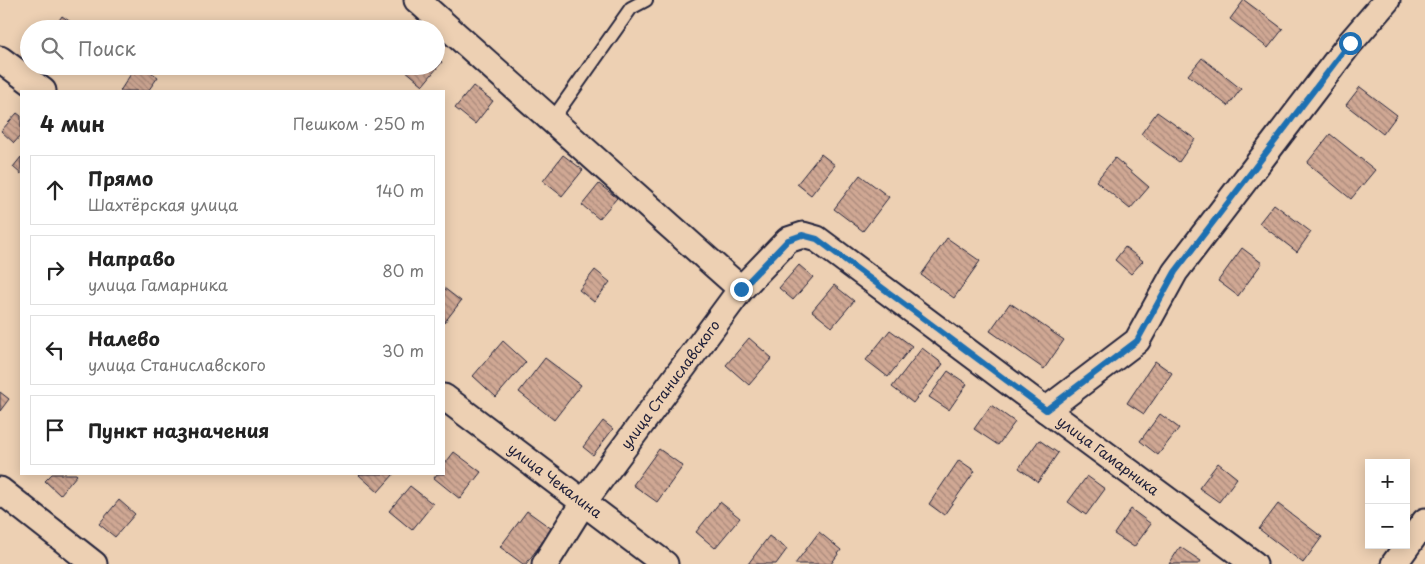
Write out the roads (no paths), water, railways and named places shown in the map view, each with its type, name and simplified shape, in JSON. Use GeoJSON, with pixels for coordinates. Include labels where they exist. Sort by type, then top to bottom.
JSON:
{"type":"FeatureCollection","features":[{"type":"Feature","properties":{"kind":"street"},"geometry":{"type":"LineString","coordinates":[[417,0],[440,20]]}},
{"type":"Feature","properties":{"kind":"street"},"geometry":{"type":"LineString","coordinates":[[1046,410],[1137,341],[1175,272],[1350,43],[1386,0]]}},
{"type":"Feature","properties":{"kind":"street"},"geometry":{"type":"LineString","coordinates":[[445,25],[741,289]]}},
{"type":"Feature","properties":{"kind":"street"},"geometry":{"type":"LineString","coordinates":[[0,59],[20,74]]}},
{"type":"Feature","properties":{"kind":"street"},"geometry":{"type":"LineString","coordinates":[[22,75],[42,90]]}},
{"type":"Feature","properties":{"kind":"street","name":"улица Станиславского"},"geometry":{"type":"LineString","coordinates":[[545,564],[583,503],[741,289],[788,240],[802,235],[817,239]]}},
{"type":"Feature","properties":{"kind":"street","name":"улица Гамарника"},"geometry":{"type":"LineString","coordinates":[[817,239],[1254,564]]}},
{"type":"Feature","properties":{"kind":"street","name":"улица Чекалина"},"geometry":{"type":"LineString","coordinates":[[445,398],[665,564]]}},
{"type":"Feature","properties":{"kind":"street"},"geometry":{"type":"LineString","coordinates":[[0,490],[94,564]]}},
{"type":"Feature","properties":{"kind":"street"},"geometry":{"type":"LineString","coordinates":[[1394,564],[1425,521]]}},
{"type":"Feature","properties":{"kind":"lane"},"geometry":{"type":"LineString","coordinates":[[552,120],[631,8],[646,0]]}}]}
